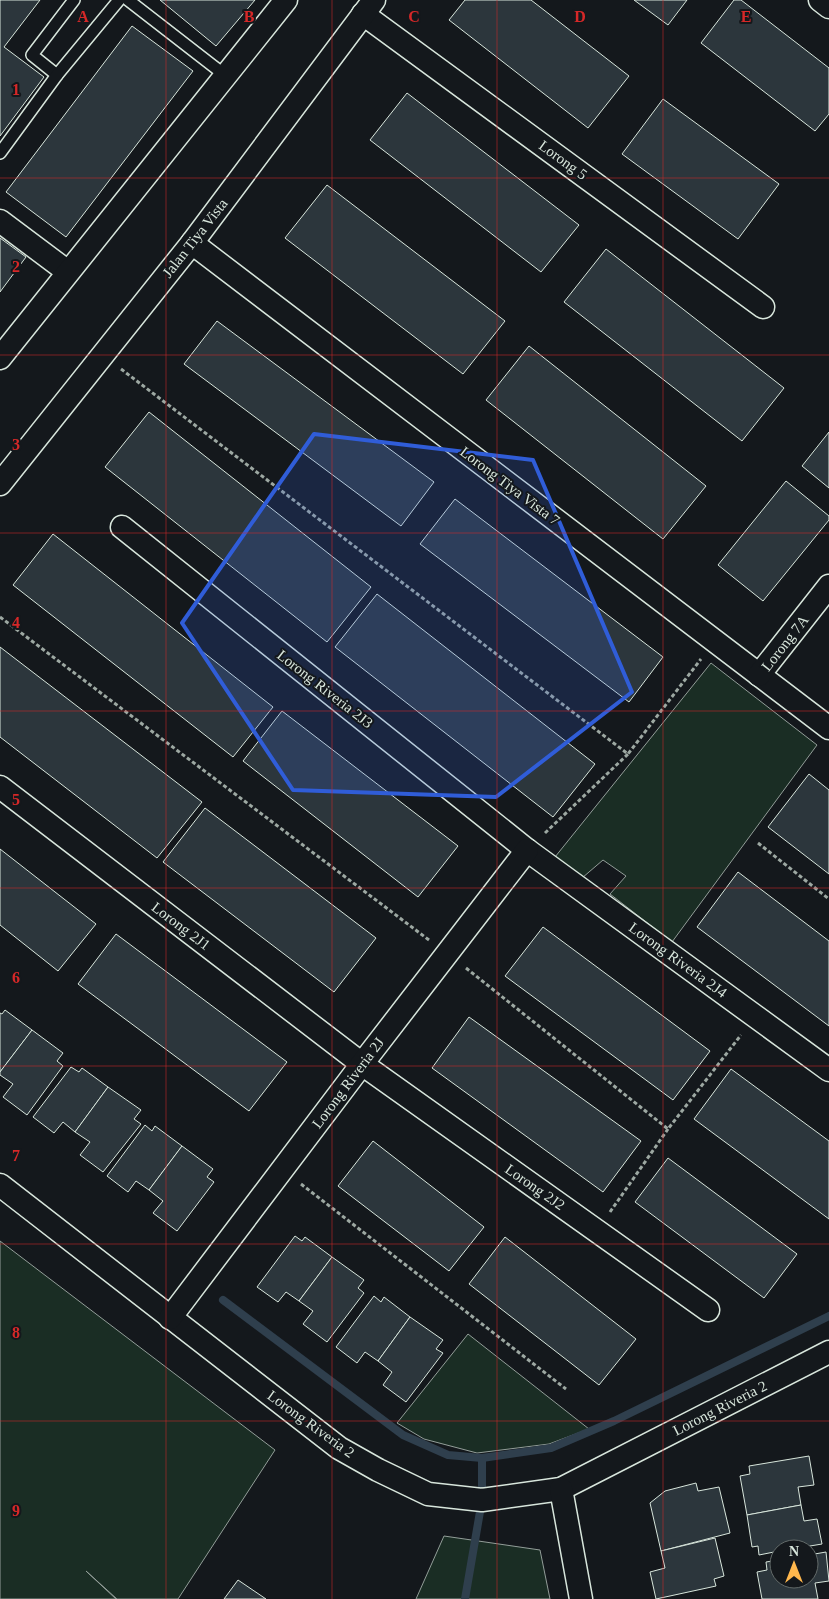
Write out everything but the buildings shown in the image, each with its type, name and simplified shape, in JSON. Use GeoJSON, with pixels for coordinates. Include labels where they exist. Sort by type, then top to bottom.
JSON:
{"type":"FeatureCollection","features":[{"type":"Feature","properties":{"kind":"street"},"geometry":{"type":"LineString","coordinates":[[0,358],[286,0]]}},
{"type":"Feature","properties":{"kind":"street"},"geometry":{"type":"LineString","coordinates":[[820,0],[829,7]]}},
{"type":"Feature","properties":{"kind":"street","name":"Jalan Tiya Vista"},"geometry":{"type":"LineString","coordinates":[[3,473],[103,355],[192,243],[369,7]]}},
{"type":"Feature","properties":{"kind":"street","name":"Lorong 5"},"geometry":{"type":"LineString","coordinates":[[369,7],[763,307]]}},
{"type":"Feature","properties":{"kind":"street"},"geometry":{"type":"LineString","coordinates":[[0,221],[68,272]]}},
{"type":"Feature","properties":{"kind":"street","name":"Lorong Tiya Vista 7"},"geometry":{"type":"LineString","coordinates":[[192,243],[829,728]]}},
{"type":"Feature","properties":{"kind":"street","name":"Lorong Riveria 2J3"},"geometry":{"type":"LineString","coordinates":[[122,527],[528,850]]}},
{"type":"Feature","properties":{"kind":"street","name":"Lorong 7A"},"geometry":{"type":"LineString","coordinates":[[759,676],[829,586]]}},
{"type":"Feature","properties":{"kind":"street","name":"Lorong 2J1"},"geometry":{"type":"LineString","coordinates":[[0,787],[362,1064]]}},
{"type":"Feature","properties":{"kind":"street","name":"Lorong Riveria 2J"},"geometry":{"type":"LineString","coordinates":[[170,1318],[362,1064],[528,850]]}},
{"type":"Feature","properties":{"kind":"street","name":"Lorong Riveria 2J4"},"geometry":{"type":"LineString","coordinates":[[528,850],[829,1070]]}},
{"type":"Feature","properties":{"kind":"street","name":"Lorong 2J2"},"geometry":{"type":"LineString","coordinates":[[362,1064],[708,1310]]}},
{"type":"Feature","properties":{"kind":"street","name":"Lorong Riveria 2"},"geometry":{"type":"LineString","coordinates":[[0,1185],[339,1448],[378,1470],[428,1494],[482,1500],[561,1489],[829,1353]]}},
{"type":"Feature","properties":{"kind":"street"},"geometry":{"type":"LineString","coordinates":[[561,1489],[581,1599]]}},
{"type":"Feature","properties":{"kind":"lane"},"geometry":{"type":"LineString","coordinates":[[58,75],[32,55],[74,0]]}},
{"type":"Feature","properties":{"kind":"lane"},"geometry":{"type":"LineString","coordinates":[[0,153],[58,75],[119,0]]}},
{"type":"Feature","properties":{"kind":"lane"},"geometry":{"type":"LineString","coordinates":[[128,0],[226,76]]}},
{"type":"Feature","properties":{"kind":"path"},"geometry":{"type":"LineString","coordinates":[[103,355],[628,754]]}},
{"type":"Feature","properties":{"kind":"path"},"geometry":{"type":"LineString","coordinates":[[0,618],[447,953],[668,1129]]}},
{"type":"Feature","properties":{"kind":"path"},"geometry":{"type":"LineString","coordinates":[[528,850],[628,754],[714,641]]}},
{"type":"Feature","properties":{"kind":"path"},"geometry":{"type":"LineString","coordinates":[[758,843],[829,899]]}},
{"type":"Feature","properties":{"kind":"path"},"geometry":{"type":"LineString","coordinates":[[597,1231],[668,1129],[755,1016]]}},
{"type":"Feature","properties":{"kind":"path"},"geometry":{"type":"LineString","coordinates":[[282,1169],[566,1389]]}},
{"type":"Feature","properties":{"kind":"highlighted area"},"geometry":{"type":"Polygon","coordinates":[[[314,434],[533,460],[632,692],[496,797],[293,790],[182,623],[314,434]]]}},
{"type":"Feature","properties":{"kind":"green space"},"geometry":{"type":"Polygon","coordinates":[[[711,663],[817,745],[672,942],[610,894],[626,876],[603,860],[582,878],[555,857],[711,663]]]}},
{"type":"Feature","properties":{"kind":"green space"},"geometry":{"type":"Polygon","coordinates":[[[0,1241],[275,1450],[178,1599],[117,1599],[86,1571],[116,1599],[0,1599],[0,1241]]]}},
{"type":"Feature","properties":{"kind":"green space"},"geometry":{"type":"Polygon","coordinates":[[[468,1334],[589,1429],[549,1444],[477,1453],[424,1439],[397,1423],[468,1334]]]}},
{"type":"Feature","properties":{"kind":"green space"},"geometry":{"type":"Polygon","coordinates":[[[444,1536],[540,1550],[550,1599],[416,1599],[444,1536]]]}},
{"type":"Feature","properties":{"kind":"waterway"},"geometry":{"type":"LineString","coordinates":[[223,1300],[403,1435],[448,1455],[482,1458],[551,1448],[614,1421],[829,1316]]}},
{"type":"Feature","properties":{"kind":"waterway"},"geometry":{"type":"LineString","coordinates":[[465,1599],[482,1500],[482,1458]]}}]}
